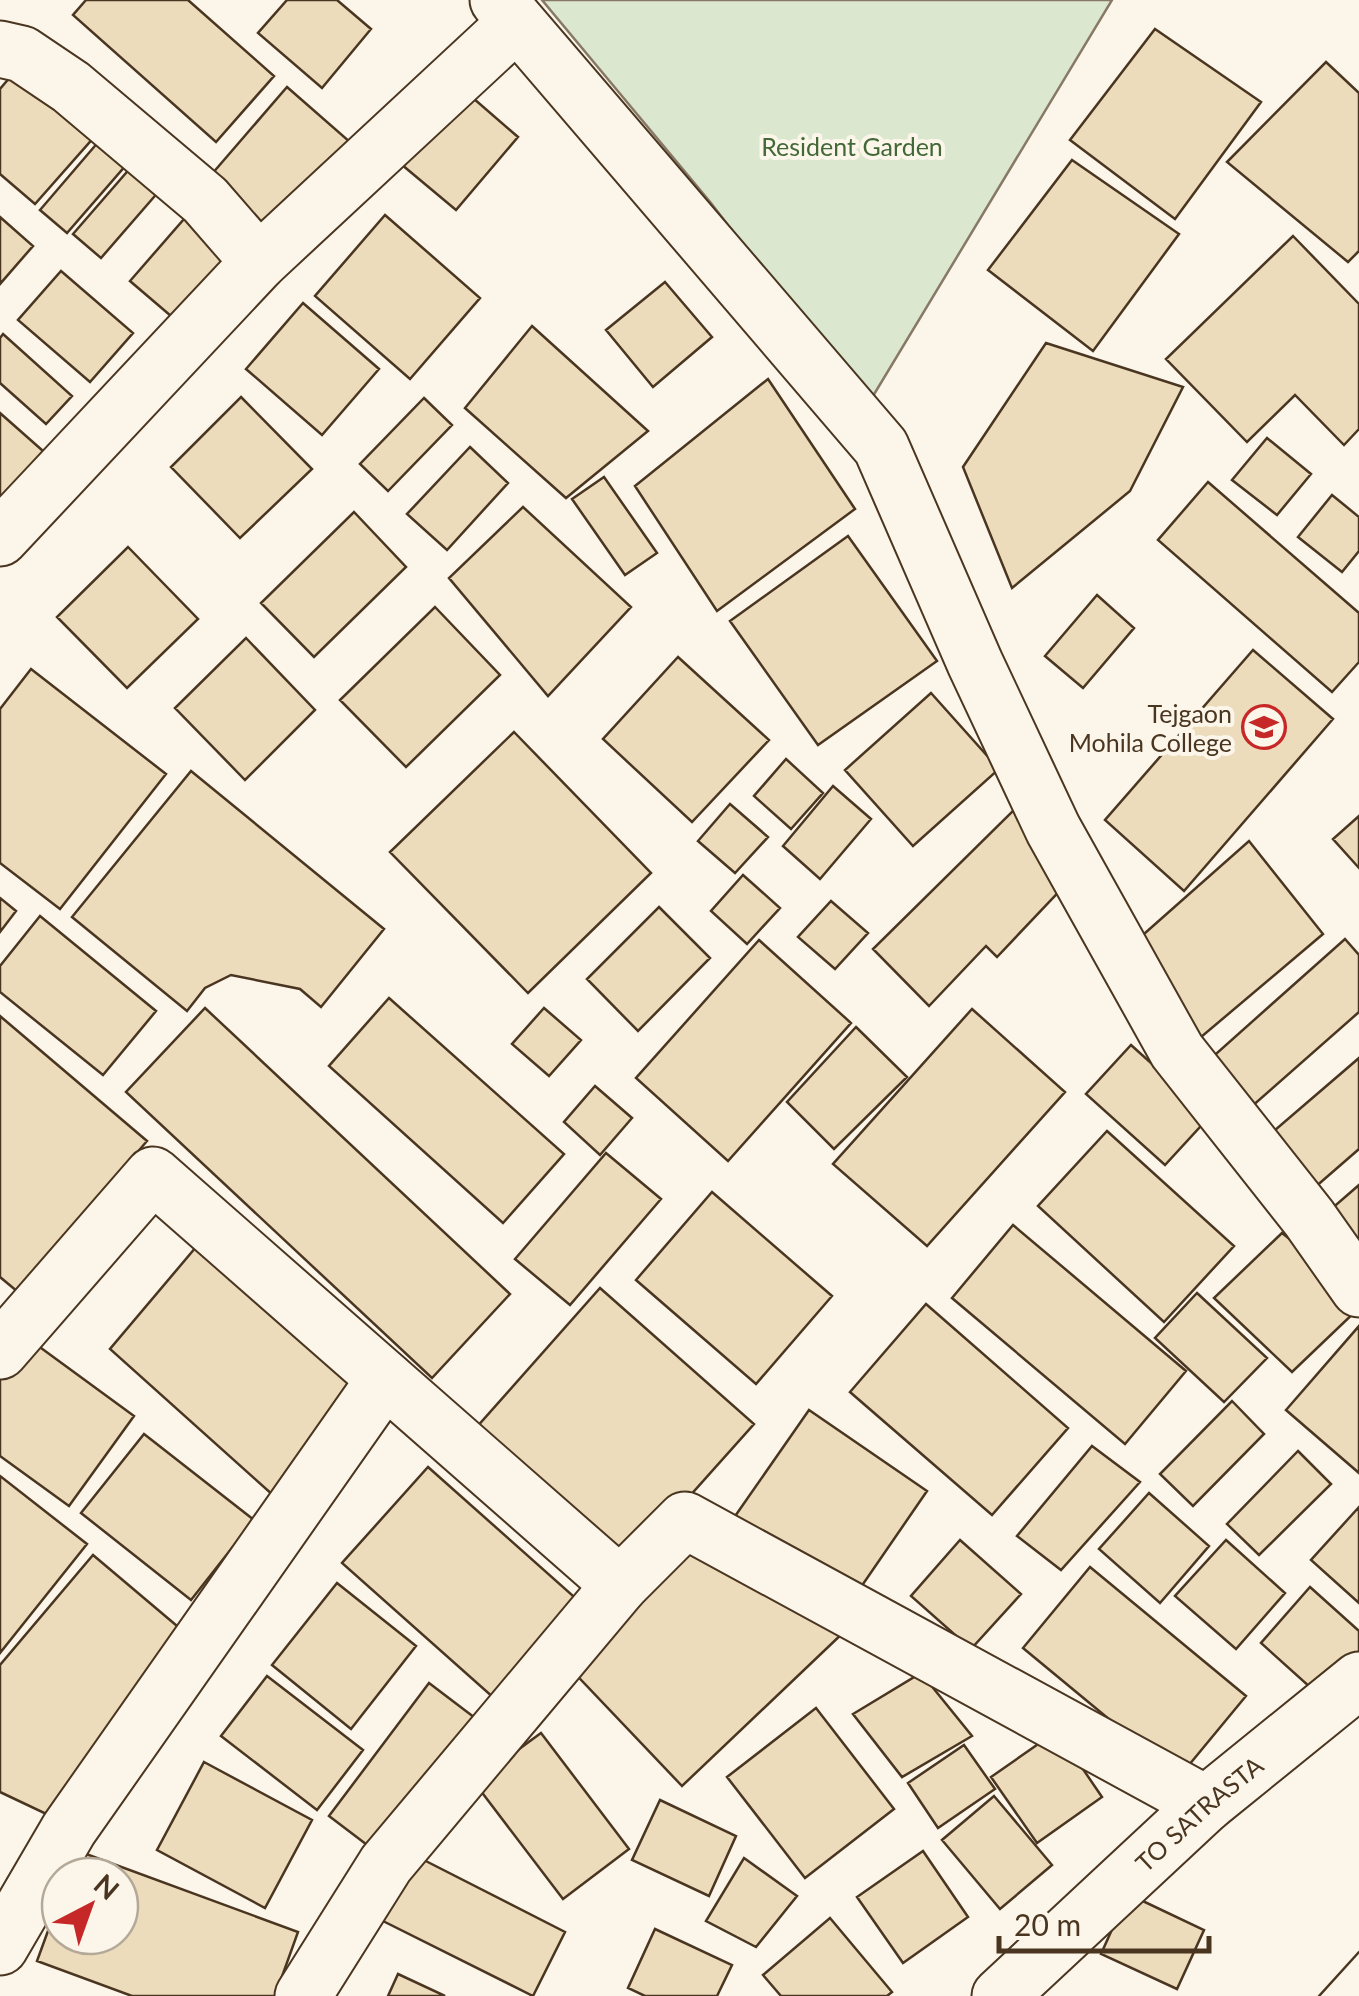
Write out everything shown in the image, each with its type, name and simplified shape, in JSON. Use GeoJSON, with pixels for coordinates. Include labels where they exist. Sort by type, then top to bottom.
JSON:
{"type":"FeatureCollection","features":[{"type":"Feature","properties":{"kind":"street"},"geometry":{"type":"LineString","coordinates":[[0,538],[258,262],[507,11],[881,446],[975,664],[1053,829],[1177,1051],[1359,1288]]}},
{"type":"Feature","properties":{"kind":"street"},"geometry":{"type":"LineString","coordinates":[[0,49],[22,54],[72,87],[205,200],[258,262]]}},
{"type":"Feature","properties":{"kind":"street"},"geometry":{"type":"LineString","coordinates":[[0,1351],[153,1175],[620,1585]]}},
{"type":"Feature","properties":{"kind":"street"},"geometry":{"type":"LineString","coordinates":[[0,1947],[69,1830],[385,1380]]}},
{"type":"Feature","properties":{"kind":"street"},"geometry":{"type":"LineString","coordinates":[[302,1996],[386,1864],[620,1585],[685,1520],[1206,1804]]}},
{"type":"Feature","properties":{"kind":"street","name":"TO SATRASTA"},"geometry":{"type":"LineString","coordinates":[[1000,1996],[1206,1804],[1359,1680]]}},
{"type":"Feature","properties":{"kind":"green space","name":"Resident Garden"},"geometry":{"type":"Polygon","coordinates":[[[542,0],[1112,0],[867,406],[711,203],[542,0]]]}},
{"type":"Feature","properties":{"kind":"building"},"geometry":{"type":"Polygon","coordinates":[[[86,0],[188,0],[274,76],[216,142],[73,15],[86,0]]]}},
{"type":"Feature","properties":{"kind":"building"},"geometry":{"type":"Polygon","coordinates":[[[287,0],[337,0],[371,29],[322,88],[258,33],[287,0]]]}},
{"type":"Feature","properties":{"kind":"building"},"geometry":{"type":"Polygon","coordinates":[[[1155,29],[1261,102],[1175,219],[1070,140],[1155,29]]]}},
{"type":"Feature","properties":{"kind":"building"},"geometry":{"type":"Polygon","coordinates":[[[1326,62],[1359,93],[1359,251],[1348,262],[1227,162],[1326,62]]]}},
{"type":"Feature","properties":{"kind":"building"},"geometry":{"type":"Polygon","coordinates":[[[17,69],[95,136],[35,204],[0,174],[0,89],[17,69]]]}},
{"type":"Feature","properties":{"kind":"building"},"geometry":{"type":"Polygon","coordinates":[[[458,85],[518,137],[456,210],[395,159],[458,85]]]}},
{"type":"Feature","properties":{"kind":"building"},"geometry":{"type":"Polygon","coordinates":[[[287,87],[350,142],[268,236],[205,182],[287,87]]]}},
{"type":"Feature","properties":{"kind":"building"},"geometry":{"type":"Polygon","coordinates":[[[106,133],[133,157],[67,233],[40,210],[106,133]]]}},
{"type":"Feature","properties":{"kind":"building"},"geometry":{"type":"Polygon","coordinates":[[[139,158],[167,182],[101,258],[73,234],[139,158]]]}},
{"type":"Feature","properties":{"kind":"building"},"geometry":{"type":"Polygon","coordinates":[[[1072,160],[1179,234],[1093,351],[988,270],[1072,160]]]}},
{"type":"Feature","properties":{"kind":"building"},"geometry":{"type":"Polygon","coordinates":[[[191,211],[239,252],[178,322],[130,281],[191,211]]]}},
{"type":"Feature","properties":{"kind":"building"},"geometry":{"type":"Polygon","coordinates":[[[385,215],[480,298],[410,379],[315,296],[385,215]]]}},
{"type":"Feature","properties":{"kind":"building"},"geometry":{"type":"Polygon","coordinates":[[[0,217],[33,246],[0,284],[0,217]]]}},
{"type":"Feature","properties":{"kind":"building"},"geometry":{"type":"Polygon","coordinates":[[[1293,236],[1359,304],[1359,429],[1344,445],[1295,395],[1247,442],[1166,359],[1293,236]]]}},
{"type":"Feature","properties":{"kind":"building"},"geometry":{"type":"Polygon","coordinates":[[[61,271],[133,333],[90,382],[18,320],[61,271]]]}},
{"type":"Feature","properties":{"kind":"building"},"geometry":{"type":"Polygon","coordinates":[[[665,282],[712,337],[653,387],[606,330],[665,282]]]}},
{"type":"Feature","properties":{"kind":"building"},"geometry":{"type":"Polygon","coordinates":[[[303,303],[379,369],[322,435],[246,369],[303,303]]]}},
{"type":"Feature","properties":{"kind":"building"},"geometry":{"type":"Polygon","coordinates":[[[532,326],[648,431],[566,498],[465,408],[532,326]]]}},
{"type":"Feature","properties":{"kind":"building"},"geometry":{"type":"Polygon","coordinates":[[[3,334],[72,396],[46,424],[0,383],[3,334]]]}},
{"type":"Feature","properties":{"kind":"building"},"geometry":{"type":"Polygon","coordinates":[[[1046,343],[1183,387],[1130,491],[1012,588],[963,467],[1046,343]]]}},
{"type":"Feature","properties":{"kind":"building"},"geometry":{"type":"Polygon","coordinates":[[[768,379],[855,509],[717,611],[635,486],[768,379]]]}},
{"type":"Feature","properties":{"kind":"building"},"geometry":{"type":"Polygon","coordinates":[[[241,397],[312,469],[240,538],[171,467],[241,397]]]}},
{"type":"Feature","properties":{"kind":"building"},"geometry":{"type":"Polygon","coordinates":[[[424,398],[452,425],[388,491],[360,464],[424,398]]]}},
{"type":"Feature","properties":{"kind":"building"},"geometry":{"type":"Polygon","coordinates":[[[0,413],[51,458],[0,504],[0,413]]]}},
{"type":"Feature","properties":{"kind":"building"},"geometry":{"type":"Polygon","coordinates":[[[1267,438],[1311,474],[1277,515],[1232,480],[1267,438]]]}},
{"type":"Feature","properties":{"kind":"building"},"geometry":{"type":"Polygon","coordinates":[[[470,447],[508,483],[447,550],[407,514],[470,447]]]}},
{"type":"Feature","properties":{"kind":"building"},"geometry":{"type":"Polygon","coordinates":[[[604,477],[657,553],[625,575],[572,499],[604,477]]]}},
{"type":"Feature","properties":{"kind":"building"},"geometry":{"type":"Polygon","coordinates":[[[1208,482],[1359,613],[1359,662],[1332,692],[1158,540],[1208,482]]]}},
{"type":"Feature","properties":{"kind":"building"},"geometry":{"type":"Polygon","coordinates":[[[1332,495],[1359,517],[1359,551],[1342,572],[1298,537],[1332,495]]]}},
{"type":"Feature","properties":{"kind":"building"},"geometry":{"type":"Polygon","coordinates":[[[523,507],[631,607],[548,696],[449,578],[523,507]]]}},
{"type":"Feature","properties":{"kind":"building"},"geometry":{"type":"Polygon","coordinates":[[[354,512],[406,567],[314,657],[261,603],[354,512]]]}},
{"type":"Feature","properties":{"kind":"building"},"geometry":{"type":"Polygon","coordinates":[[[848,536],[937,661],[818,745],[730,621],[848,536]]]}},
{"type":"Feature","properties":{"kind":"building"},"geometry":{"type":"Polygon","coordinates":[[[128,547],[198,619],[127,688],[57,617],[128,547]]]}},
{"type":"Feature","properties":{"kind":"building"},"geometry":{"type":"Polygon","coordinates":[[[1097,595],[1134,628],[1083,688],[1045,656],[1097,595]]]}},
{"type":"Feature","properties":{"kind":"building"},"geometry":{"type":"Polygon","coordinates":[[[435,607],[500,675],[406,767],[340,700],[435,607]]]}},
{"type":"Feature","properties":{"kind":"building"},"geometry":{"type":"Polygon","coordinates":[[[246,638],[315,710],[245,780],[175,708],[246,638]]]}},
{"type":"Feature","properties":{"kind":"building"},"geometry":{"type":"Polygon","coordinates":[[[1253,650],[1333,719],[1184,891],[1105,820],[1253,650]]]}},
{"type":"Feature","properties":{"kind":"building"},"geometry":{"type":"Polygon","coordinates":[[[678,657],[769,740],[692,822],[603,739],[678,657]]]}},
{"type":"Feature","properties":{"kind":"building"},"geometry":{"type":"Polygon","coordinates":[[[31,669],[166,774],[60,909],[0,863],[0,709],[31,669]]]}},
{"type":"Feature","properties":{"kind":"building"},"geometry":{"type":"Polygon","coordinates":[[[931,693],[999,769],[913,846],[845,770],[931,693]]]}},
{"type":"Feature","properties":{"kind":"building"},"geometry":{"type":"Polygon","coordinates":[[[514,732],[651,873],[528,993],[390,852],[514,732]]]}},
{"type":"Feature","properties":{"kind":"building"},"geometry":{"type":"Polygon","coordinates":[[[786,759],[823,793],[791,829],[754,796],[786,759]]]}},
{"type":"Feature","properties":{"kind":"building"},"geometry":{"type":"Polygon","coordinates":[[[191,771],[384,929],[321,1007],[300,989],[231,975],[205,988],[187,1011],[72,917],[191,771]]]}},
{"type":"Feature","properties":{"kind":"building"},"geometry":{"type":"Polygon","coordinates":[[[833,786],[871,819],[820,879],[783,846],[833,786]]]}},
{"type":"Feature","properties":{"kind":"building"},"geometry":{"type":"Polygon","coordinates":[[[730,804],[768,837],[735,873],[698,841],[730,804]]]}},
{"type":"Feature","properties":{"kind":"building"},"geometry":{"type":"Polygon","coordinates":[[[1020,804],[1068,882],[997,957],[986,946],[929,1006],[873,949],[1020,804]]]}},
{"type":"Feature","properties":{"kind":"building"},"geometry":{"type":"Polygon","coordinates":[[[1359,816],[1359,868],[1333,839],[1359,816]]]}},
{"type":"Feature","properties":{"kind":"building"},"geometry":{"type":"Polygon","coordinates":[[[1249,841],[1323,934],[1194,1043],[1127,949],[1249,841]]]}},
{"type":"Feature","properties":{"kind":"building"},"geometry":{"type":"Polygon","coordinates":[[[743,875],[780,908],[747,944],[711,911],[743,875]]]}},
{"type":"Feature","properties":{"kind":"building"},"geometry":{"type":"Polygon","coordinates":[[[0,898],[16,911],[0,932],[0,898]]]}},
{"type":"Feature","properties":{"kind":"building"},"geometry":{"type":"Polygon","coordinates":[[[831,901],[868,933],[835,969],[798,937],[831,901]]]}},
{"type":"Feature","properties":{"kind":"building"},"geometry":{"type":"Polygon","coordinates":[[[659,907],[710,958],[638,1031],[587,979],[659,907]]]}},
{"type":"Feature","properties":{"kind":"building"},"geometry":{"type":"Polygon","coordinates":[[[40,916],[156,1011],[103,1075],[0,992],[0,966],[40,916]]]}},
{"type":"Feature","properties":{"kind":"building"},"geometry":{"type":"Polygon","coordinates":[[[1345,939],[1359,955],[1359,1012],[1250,1108],[1208,1061],[1345,939]]]}},
{"type":"Feature","properties":{"kind":"building"},"geometry":{"type":"Polygon","coordinates":[[[759,940],[851,1023],[728,1161],[636,1078],[759,940]]]}},
{"type":"Feature","properties":{"kind":"building"},"geometry":{"type":"Polygon","coordinates":[[[389,998],[564,1154],[503,1223],[329,1066],[389,998]]]}},
{"type":"Feature","properties":{"kind":"building"},"geometry":{"type":"Polygon","coordinates":[[[205,1008],[510,1294],[432,1378],[126,1092],[205,1008]]]}},
{"type":"Feature","properties":{"kind":"building"},"geometry":{"type":"Polygon","coordinates":[[[544,1008],[581,1040],[549,1076],[512,1044],[544,1008]]]}},
{"type":"Feature","properties":{"kind":"building"},"geometry":{"type":"Polygon","coordinates":[[[972,1009],[1065,1092],[927,1246],[833,1164],[972,1009]]]}},
{"type":"Feature","properties":{"kind":"building"},"geometry":{"type":"Polygon","coordinates":[[[0,1016],[147,1141],[18,1292],[0,1277],[0,1016]]]}},
{"type":"Feature","properties":{"kind":"building"},"geometry":{"type":"Polygon","coordinates":[[[856,1027],[907,1077],[834,1149],[787,1102],[856,1027]]]}},
{"type":"Feature","properties":{"kind":"building"},"geometry":{"type":"Polygon","coordinates":[[[1131,1045],[1210,1116],[1165,1165],[1086,1094],[1131,1045]]]}},
{"type":"Feature","properties":{"kind":"building"},"geometry":{"type":"Polygon","coordinates":[[[1359,1058],[1359,1149],[1313,1189],[1267,1137],[1359,1058]]]}},
{"type":"Feature","properties":{"kind":"building"},"geometry":{"type":"Polygon","coordinates":[[[595,1086],[632,1118],[600,1155],[564,1122],[595,1086]]]}},
{"type":"Feature","properties":{"kind":"building"},"geometry":{"type":"Polygon","coordinates":[[[1107,1131],[1234,1246],[1164,1322],[1038,1206],[1107,1131]]]}},
{"type":"Feature","properties":{"kind":"building"},"geometry":{"type":"Polygon","coordinates":[[[606,1153],[661,1199],[570,1305],[515,1259],[606,1153]]]}},
{"type":"Feature","properties":{"kind":"building"},"geometry":{"type":"Polygon","coordinates":[[[1359,1185],[1359,1243],[1330,1210],[1359,1185]]]}},
{"type":"Feature","properties":{"kind":"building"},"geometry":{"type":"Polygon","coordinates":[[[712,1192],[832,1296],[756,1384],[636,1280],[712,1192]]]}},
{"type":"Feature","properties":{"kind":"building"},"geometry":{"type":"Polygon","coordinates":[[[1013,1225],[1186,1371],[1125,1444],[952,1298],[1013,1225]]]}},
{"type":"Feature","properties":{"kind":"building"},"geometry":{"type":"Polygon","coordinates":[[[1282,1233],[1359,1294],[1359,1308],[1292,1372],[1214,1298],[1282,1233]]]}},
{"type":"Feature","properties":{"kind":"building"},"geometry":{"type":"Polygon","coordinates":[[[207,1234],[374,1394],[274,1496],[110,1349],[207,1234]]]}},
{"type":"Feature","properties":{"kind":"building"},"geometry":{"type":"Polygon","coordinates":[[[600,1288],[754,1424],[629,1564],[476,1428],[600,1288]]]}},
{"type":"Feature","properties":{"kind":"building"},"geometry":{"type":"Polygon","coordinates":[[[1197,1293],[1267,1358],[1224,1402],[1155,1338],[1197,1293]]]}},
{"type":"Feature","properties":{"kind":"building"},"geometry":{"type":"Polygon","coordinates":[[[926,1304],[1068,1428],[992,1515],[850,1392],[926,1304]]]}},
{"type":"Feature","properties":{"kind":"building"},"geometry":{"type":"Polygon","coordinates":[[[1359,1326],[1359,1473],[1286,1410],[1359,1326]]]}},
{"type":"Feature","properties":{"kind":"building"},"geometry":{"type":"Polygon","coordinates":[[[26,1337],[134,1416],[69,1506],[0,1456],[0,1373],[26,1337]]]}},
{"type":"Feature","properties":{"kind":"building"},"geometry":{"type":"Polygon","coordinates":[[[1232,1401],[1264,1434],[1193,1506],[1160,1474],[1232,1401]]]}},
{"type":"Feature","properties":{"kind":"building"},"geometry":{"type":"Polygon","coordinates":[[[809,1410],[927,1491],[850,1603],[731,1522],[809,1410]]]}},
{"type":"Feature","properties":{"kind":"building"},"geometry":{"type":"Polygon","coordinates":[[[144,1434],[254,1520],[191,1600],[81,1513],[144,1434]]]}},
{"type":"Feature","properties":{"kind":"building"},"geometry":{"type":"Polygon","coordinates":[[[1092,1446],[1140,1482],[1061,1570],[1017,1536],[1092,1446]]]}},
{"type":"Feature","properties":{"kind":"building"},"geometry":{"type":"Polygon","coordinates":[[[1298,1451],[1331,1484],[1259,1555],[1227,1524],[1298,1451]]]}},
{"type":"Feature","properties":{"kind":"building"},"geometry":{"type":"Polygon","coordinates":[[[428,1467],[590,1611],[504,1707],[342,1563],[428,1467]]]}},
{"type":"Feature","properties":{"kind":"building"},"geometry":{"type":"Polygon","coordinates":[[[0,1476],[87,1544],[0,1653],[0,1476]]]}},
{"type":"Feature","properties":{"kind":"building"},"geometry":{"type":"Polygon","coordinates":[[[1149,1493],[1209,1546],[1160,1603],[1099,1549],[1149,1493]]]}},
{"type":"Feature","properties":{"kind":"building"},"geometry":{"type":"Polygon","coordinates":[[[1359,1507],[1359,1603],[1311,1560],[1359,1507]]]}},
{"type":"Feature","properties":{"kind":"building"},"geometry":{"type":"Polygon","coordinates":[[[960,1540],[1021,1594],[971,1649],[911,1596],[960,1540]]]}},
{"type":"Feature","properties":{"kind":"building"},"geometry":{"type":"Polygon","coordinates":[[[1226,1540],[1285,1593],[1236,1649],[1175,1596],[1226,1540]]]}},
{"type":"Feature","properties":{"kind":"building"},"geometry":{"type":"Polygon","coordinates":[[[683,1546],[846,1630],[682,1786],[566,1664],[683,1546]]]}},
{"type":"Feature","properties":{"kind":"building"},"geometry":{"type":"Polygon","coordinates":[[[93,1555],[196,1642],[61,1821],[0,1792],[0,1665],[93,1555]]]}},
{"type":"Feature","properties":{"kind":"building"},"geometry":{"type":"Polygon","coordinates":[[[1090,1567],[1246,1696],[1179,1777],[1023,1648],[1090,1567]]]}},
{"type":"Feature","properties":{"kind":"building"},"geometry":{"type":"Polygon","coordinates":[[[337,1583],[416,1646],[351,1729],[272,1665],[337,1583]]]}},
{"type":"Feature","properties":{"kind":"building"},"geometry":{"type":"Polygon","coordinates":[[[1310,1587],[1359,1631],[1359,1654],[1321,1697],[1261,1643],[1310,1587]]]}},
{"type":"Feature","properties":{"kind":"building"},"geometry":{"type":"Polygon","coordinates":[[[921,1673],[972,1736],[902,1777],[853,1714],[921,1673]]]}},
{"type":"Feature","properties":{"kind":"building"},"geometry":{"type":"Polygon","coordinates":[[[267,1676],[363,1750],[317,1810],[221,1736],[267,1676]]]}},
{"type":"Feature","properties":{"kind":"building"},"geometry":{"type":"Polygon","coordinates":[[[429,1683],[483,1724],[383,1857],[329,1816],[429,1683]]]}},
{"type":"Feature","properties":{"kind":"building"},"geometry":{"type":"Polygon","coordinates":[[[816,1708],[894,1809],[805,1878],[727,1777],[816,1708]]]}},
{"type":"Feature","properties":{"kind":"building"},"geometry":{"type":"Polygon","coordinates":[[[1057,1731],[1102,1797],[1037,1843],[991,1777],[1057,1731]]]}},
{"type":"Feature","properties":{"kind":"building"},"geometry":{"type":"Polygon","coordinates":[[[541,1733],[629,1849],[563,1899],[474,1782],[541,1733]]]}},
{"type":"Feature","properties":{"kind":"building"},"geometry":{"type":"Polygon","coordinates":[[[964,1745],[995,1789],[938,1828],[908,1783],[964,1745]]]}},
{"type":"Feature","properties":{"kind":"building"},"geometry":{"type":"Polygon","coordinates":[[[204,1762],[312,1820],[265,1908],[157,1850],[204,1762]]]}},
{"type":"Feature","properties":{"kind":"building"},"geometry":{"type":"Polygon","coordinates":[[[994,1796],[1052,1865],[1000,1909],[942,1840],[994,1796]]]}},
{"type":"Feature","properties":{"kind":"building"},"geometry":{"type":"Polygon","coordinates":[[[660,1800],[736,1836],[709,1896],[632,1860],[660,1800]]]}},
{"type":"Feature","properties":{"kind":"building"},"geometry":{"type":"Polygon","coordinates":[[[923,1851],[968,1917],[903,1963],[857,1897],[923,1851]]]}},
{"type":"Feature","properties":{"kind":"building"},"geometry":{"type":"Polygon","coordinates":[[[412,1854],[565,1932],[533,1996],[379,1919],[412,1854]]]}},
{"type":"Feature","properties":{"kind":"building"},"geometry":{"type":"Polygon","coordinates":[[[744,1858],[797,1896],[756,1947],[706,1921],[744,1858]]]}},
{"type":"Feature","properties":{"kind":"building"},"geometry":{"type":"Polygon","coordinates":[[[140,1874],[298,1932],[275,1996],[132,1996],[37,1961],[40,1953],[40,1956],[140,1956],[140,1874]]]}},
{"type":"Feature","properties":{"kind":"building"},"geometry":{"type":"Polygon","coordinates":[[[1128,1894],[1204,1930],[1177,1989],[1101,1954],[1128,1894]]]}},
{"type":"Feature","properties":{"kind":"building"},"geometry":{"type":"Polygon","coordinates":[[[830,1918],[892,1992],[887,1996],[781,1996],[763,1975],[830,1918]]]}},
{"type":"Feature","properties":{"kind":"building"},"geometry":{"type":"Polygon","coordinates":[[[655,1929],[732,1965],[717,1996],[645,1996],[628,1988],[655,1929]]]}},
{"type":"Feature","properties":{"kind":"building"},"geometry":{"type":"Polygon","coordinates":[[[398,1974],[445,1996],[388,1996],[398,1974]]]}},
{"type":"Feature","properties":{"kind":"tram line"},"geometry":{"type":"LineString","coordinates":[[1319,1996],[1359,1952]]}},
{"type":"Feature","properties":{"kind":"place","name":"Tejgaon Mohila College"},"geometry":{"type":"Point","coordinates":[1264,727]}}]}
